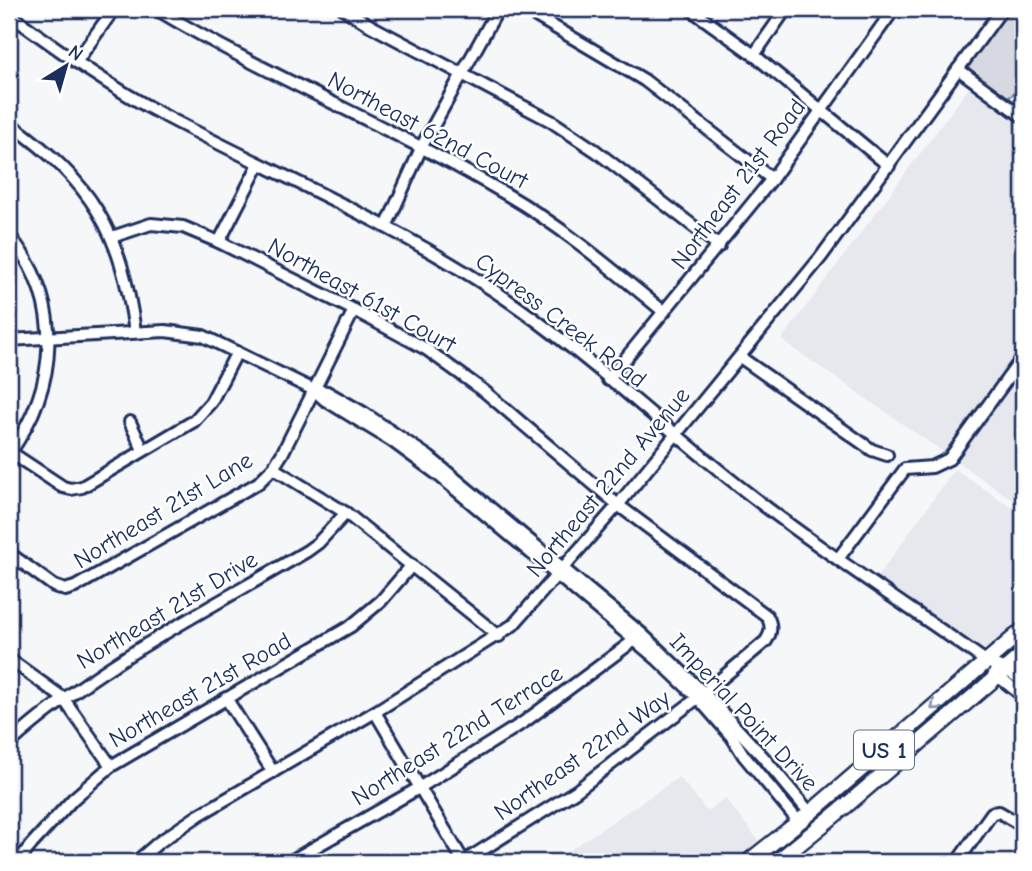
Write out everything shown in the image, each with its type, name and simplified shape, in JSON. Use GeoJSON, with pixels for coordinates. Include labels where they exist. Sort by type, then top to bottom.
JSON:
{"type":"FeatureCollection","features":[{"type":"Feature","properties":{"kind":"main road","name":"US 1"},"geometry":{"type":"LineString","coordinates":[[748,862],[804,818],[1023,630]]}},
{"type":"Feature","properties":{"kind":"main road","name":"US 1"},"geometry":{"type":"LineString","coordinates":[[777,862],[1023,654]]}},
{"type":"Feature","properties":{"kind":"main road"},"geometry":{"type":"LineString","coordinates":[[798,846],[810,823],[804,818]]}},
{"type":"Feature","properties":{"kind":"street"},"geometry":{"type":"LineString","coordinates":[[76,62],[114,9]]}},
{"type":"Feature","properties":{"kind":"street","name":"Northeast 62nd Court"},"geometry":{"type":"LineString","coordinates":[[156,9],[224,47],[422,146],[509,195],[584,246],[664,312]]}},
{"type":"Feature","properties":{"kind":"street"},"geometry":{"type":"LineString","coordinates":[[344,9],[371,26],[551,121],[719,246]]}},
{"type":"Feature","properties":{"kind":"street"},"geometry":{"type":"LineString","coordinates":[[386,227],[422,146],[498,9]]}},
{"type":"Feature","properties":{"kind":"street"},"geometry":{"type":"LineString","coordinates":[[524,9],[644,80],[772,178]]}},
{"type":"Feature","properties":{"kind":"street"},"geometry":{"type":"LineString","coordinates":[[690,9],[754,55],[889,166]]}},
{"type":"Feature","properties":{"kind":"street"},"geometry":{"type":"LineString","coordinates":[[754,55],[786,9]]}},
{"type":"Feature","properties":{"kind":"street","name":"Northeast 21st Road"},"geometry":{"type":"LineString","coordinates":[[608,380],[772,178],[894,9]]}},
{"type":"Feature","properties":{"kind":"street","name":"Northeast 22nd Avenue"},"geometry":{"type":"LineString","coordinates":[[136,862],[158,843],[200,815],[376,712],[513,625],[618,505],[821,257],[1002,9]]}},
{"type":"Feature","properties":{"kind":"street","name":"Cypress Creek Road"},"geometry":{"type":"LineString","coordinates":[[9,14],[76,62],[165,116],[386,227],[497,292],[749,494],[1001,673]]}},
{"type":"Feature","properties":{"kind":"street"},"geometry":{"type":"LineString","coordinates":[[958,69],[1023,117]]}},
{"type":"Feature","properties":{"kind":"street"},"geometry":{"type":"LineString","coordinates":[[9,123],[50,154],[70,174],[93,204],[112,237],[127,285],[135,332]]}},
{"type":"Feature","properties":{"kind":"street"},"geometry":{"type":"LineString","coordinates":[[219,242],[259,164]]}},
{"type":"Feature","properties":{"kind":"street","name":"Northeast 61st Court"},"geometry":{"type":"LineString","coordinates":[[112,237],[138,227],[164,224],[183,227],[219,242],[426,349],[484,391],[618,505],[767,616]]}},
{"type":"Feature","properties":{"kind":"street"},"geometry":{"type":"LineString","coordinates":[[9,235],[22,251],[36,277],[44,304],[49,338],[43,386],[23,435],[10,453],[63,487],[82,487],[194,421],[211,402],[237,352]]}},
{"type":"Feature","properties":{"kind":"street","name":"Northeast 21st Lane"},"geometry":{"type":"LineString","coordinates":[[9,553],[54,586],[65,590],[75,587],[258,483],[273,468],[354,310]]}},
{"type":"Feature","properties":{"kind":"street","name":"Imperial Point Drive"},"geometry":{"type":"LineString","coordinates":[[9,340],[135,332],[186,332],[203,336],[314,390],[327,392],[364,413],[439,470],[638,637],[701,696],[779,776],[804,818]]}},
{"type":"Feature","properties":{"kind":"street"},"geometry":{"type":"LineString","coordinates":[[740,357],[872,450],[887,455]]}},
{"type":"Feature","properties":{"kind":"street"},"geometry":{"type":"LineString","coordinates":[[838,559],[905,469],[932,467],[949,459],[1023,357]]}},
{"type":"Feature","properties":{"kind":"street"},"geometry":{"type":"LineString","coordinates":[[130,422],[143,450]]}},
{"type":"Feature","properties":{"kind":"street"},"geometry":{"type":"LineString","coordinates":[[273,468],[346,513],[499,636]]}},
{"type":"Feature","properties":{"kind":"street","name":"Northeast 21st Drive"},"geometry":{"type":"LineString","coordinates":[[9,744],[63,698],[105,670],[307,551],[346,513]]}},
{"type":"Feature","properties":{"kind":"street","name":"Northeast 21st Road"},"geometry":{"type":"LineString","coordinates":[[18,862],[73,799],[111,766],[351,626],[381,601],[412,565]]}},
{"type":"Feature","properties":{"kind":"street","name":"Northeast 22nd Way"},"geometry":{"type":"LineString","coordinates":[[463,862],[576,791],[701,696],[766,641],[771,625],[767,616]]}},
{"type":"Feature","properties":{"kind":"street","name":"Northeast 22nd Terrace"},"geometry":{"type":"LineString","coordinates":[[289,862],[419,788],[524,722],[638,637]]}},
{"type":"Feature","properties":{"kind":"street"},"geometry":{"type":"LineString","coordinates":[[9,659],[63,698],[111,766]]}},
{"type":"Feature","properties":{"kind":"street"},"geometry":{"type":"LineString","coordinates":[[1001,673],[1023,681]]}},
{"type":"Feature","properties":{"kind":"street"},"geometry":{"type":"LineString","coordinates":[[1001,673],[1023,696]]}},
{"type":"Feature","properties":{"kind":"street","name":"Imperial Point Drive"},"geometry":{"type":"LineString","coordinates":[[701,696],[766,784],[804,818]]}},
{"type":"Feature","properties":{"kind":"street"},"geometry":{"type":"LineString","coordinates":[[226,698],[273,772]]}},
{"type":"Feature","properties":{"kind":"street"},"geometry":{"type":"LineString","coordinates":[[376,712],[463,862]]}},
{"type":"Feature","properties":{"kind":"street"},"geometry":{"type":"LineString","coordinates":[[766,784],[776,786],[780,780],[779,776]]}},
{"type":"Feature","properties":{"kind":"street"},"geometry":{"type":"LineString","coordinates":[[957,862],[992,813],[999,812],[1023,826]]}},
{"type":"Feature","properties":{"kind":"shaded area"},"geometry":{"type":"Polygon","coordinates":[[[1007,9],[1023,9],[1023,81],[1011,96],[1004,97],[967,71],[967,64],[1007,9]]]}},
{"type":"Feature","properties":{"kind":"shaded area"},"geometry":{"type":"Polygon","coordinates":[[[1023,86],[1023,507],[781,340],[969,88],[1003,112],[1023,86]]]}},
{"type":"Feature","properties":{"kind":"shaded area"},"geometry":{"type":"Polygon","coordinates":[[[955,469],[1023,515],[1023,669],[980,646],[876,579],[955,469]]]}},
{"type":"Feature","properties":{"kind":"shaded area"},"geometry":{"type":"Polygon","coordinates":[[[679,777],[707,811],[725,798],[759,841],[729,862],[552,862],[679,777]]]}}]}
